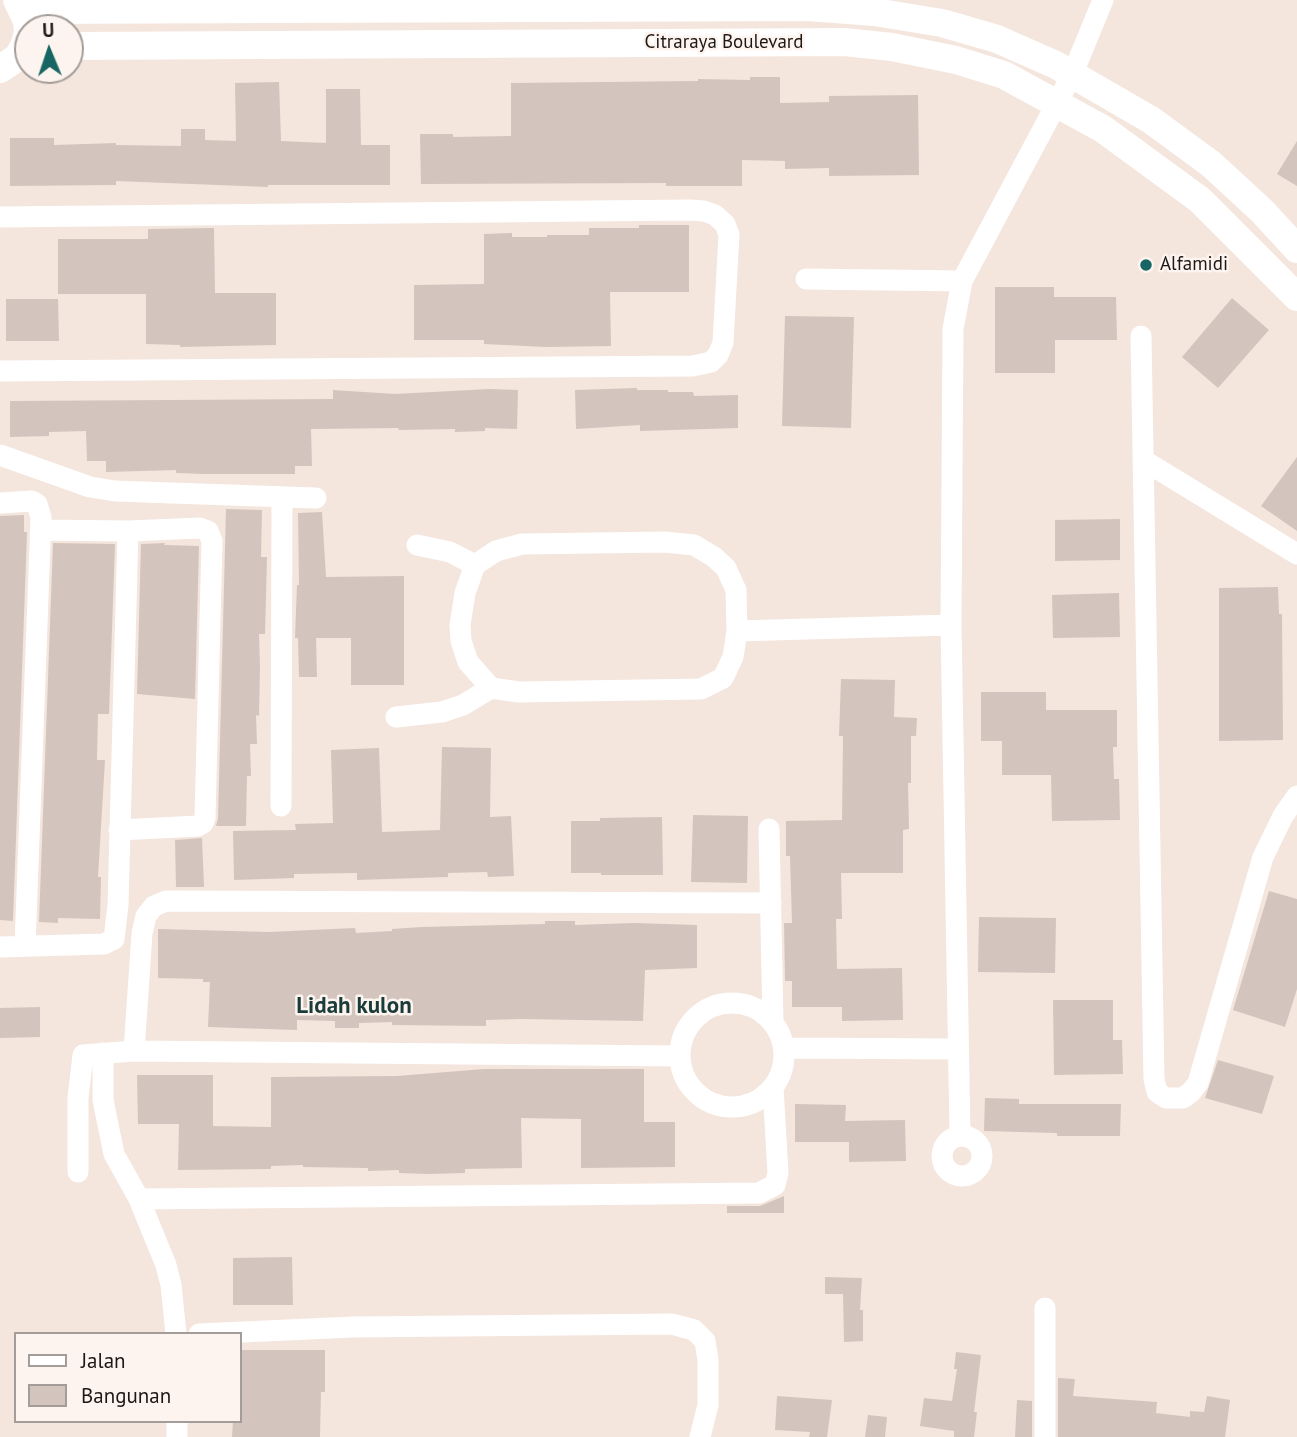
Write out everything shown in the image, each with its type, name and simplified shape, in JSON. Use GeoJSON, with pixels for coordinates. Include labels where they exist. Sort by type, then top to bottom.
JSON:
{"type":"FeatureCollection","features":[{"type":"Feature","properties":{"kind":"main road","name":"Citraraya Boulevard"},"geometry":{"type":"LineString","coordinates":[[20,5],[808,7],[874,12],[942,23],[997,39],[1073,74],[1151,120],[1210,164],[1262,211],[1297,249]]}},
{"type":"Feature","properties":{"kind":"main road","name":"Citraraya Boulevard"},"geometry":{"type":"LineString","coordinates":[[84,46],[844,43],[892,47],[956,60],[1004,75],[1104,129],[1200,200],[1297,298]]}},
{"type":"Feature","properties":{"kind":"street"},"geometry":{"type":"LineString","coordinates":[[960,1135],[951,625],[953,329],[962,281],[1073,74],[1103,0]]}},
{"type":"Feature","properties":{"kind":"street"},"geometry":{"type":"LineString","coordinates":[[0,217],[690,210],[715,215],[725,224],[729,235],[723,343],[718,355],[711,362],[702,364],[0,371]]}},
{"type":"Feature","properties":{"kind":"street"},"geometry":{"type":"LineString","coordinates":[[806,279],[962,281]]}},
{"type":"Feature","properties":{"kind":"street"},"geometry":{"type":"LineString","coordinates":[[1141,335],[1154,1079],[1157,1091],[1166,1098],[1183,1098],[1198,1083],[1263,857],[1283,816],[1297,796]]}},
{"type":"Feature","properties":{"kind":"street"},"geometry":{"type":"LineString","coordinates":[[0,455],[90,487],[115,491],[316,498]]}},
{"type":"Feature","properties":{"kind":"street"},"geometry":{"type":"LineString","coordinates":[[1143,460],[1297,554]]}},
{"type":"Feature","properties":{"kind":"street"},"geometry":{"type":"LineString","coordinates":[[281,806],[282,498]]}},
{"type":"Feature","properties":{"kind":"street"},"geometry":{"type":"LineString","coordinates":[[0,503],[32,501],[40,508],[41,523],[25,946]]}},
{"type":"Feature","properties":{"kind":"street"},"geometry":{"type":"LineString","coordinates":[[41,523],[128,531],[205,529],[212,541],[207,782],[203,823],[198,826],[119,830]]}},
{"type":"Feature","properties":{"kind":"street"},"geometry":{"type":"LineString","coordinates":[[0,947],[104,944],[114,939],[128,531]]}},
{"type":"Feature","properties":{"kind":"street"},"geometry":{"type":"LineString","coordinates":[[665,542],[694,545],[726,568],[736,590],[737,631],[733,657],[723,678],[701,689],[519,692],[491,688],[468,663],[461,641],[460,625],[465,593],[475,565],[496,551],[522,544],[665,542]]}},
{"type":"Feature","properties":{"kind":"street"},"geometry":{"type":"LineString","coordinates":[[417,544],[450,552],[475,565]]}},
{"type":"Feature","properties":{"kind":"street"},"geometry":{"type":"LineString","coordinates":[[737,631],[951,625]]}},
{"type":"Feature","properties":{"kind":"street"},"geometry":{"type":"LineString","coordinates":[[396,717],[442,712],[463,705],[491,688]]}},
{"type":"Feature","properties":{"kind":"street"},"geometry":{"type":"LineString","coordinates":[[769,829],[773,1023],[784,1048],[783,1069],[774,1087],[753,1103],[728,1108],[703,1100],[686,1081],[679,1056],[683,1035],[695,1017],[714,1006],[735,1003],[756,1009],[773,1023]]}},
{"type":"Feature","properties":{"kind":"street"},"geometry":{"type":"LineString","coordinates":[[134,1051],[142,933],[146,916],[154,906],[166,901],[771,903]]}},
{"type":"Feature","properties":{"kind":"street"},"geometry":{"type":"LineString","coordinates":[[784,1048],[958,1049]]}},
{"type":"Feature","properties":{"kind":"street"},"geometry":{"type":"LineString","coordinates":[[78,1172],[78,1098],[83,1055],[134,1051],[679,1056]]}},
{"type":"Feature","properties":{"kind":"street"},"geometry":{"type":"LineString","coordinates":[[103,1053],[103,1100],[114,1154],[139,1199],[166,1265],[176,1332]]}},
{"type":"Feature","properties":{"kind":"street"},"geometry":{"type":"LineString","coordinates":[[139,1199],[759,1193],[775,1185],[778,1173],[774,1087]]}},
{"type":"Feature","properties":{"kind":"street"},"geometry":{"type":"LineString","coordinates":[[1045,1308],[1045,1437]]}},
{"type":"Feature","properties":{"kind":"street"},"geometry":{"type":"LineString","coordinates":[[242,1332],[353,1327],[672,1324],[694,1330],[705,1341],[708,1360],[708,1405],[699,1437]]}},
{"type":"Feature","properties":{"kind":"building"},"geometry":{"type":"Polygon","coordinates":[[[750,77],[780,77],[780,103],[829,102],[829,96],[918,95],[919,175],[829,176],[829,168],[785,169],[785,161],[742,160],[742,186],[666,186],[666,183],[421,184],[420,134],[453,134],[453,137],[511,136],[511,83],[750,80],[750,77]]]}},
{"type":"Feature","properties":{"kind":"building"},"geometry":{"type":"Polygon","coordinates":[[[279,82],[281,141],[326,143],[326,89],[360,89],[361,145],[390,145],[390,185],[268,187],[116,181],[116,185],[10,186],[10,138],[54,138],[54,145],[116,143],[181,146],[181,129],[205,129],[205,140],[236,141],[235,83],[279,82]]]}},
{"type":"Feature","properties":{"kind":"building"},"geometry":{"type":"Polygon","coordinates":[[[1297,141],[1297,186],[1277,174],[1297,141]]]}},
{"type":"Feature","properties":{"kind":"building"},"geometry":{"type":"Polygon","coordinates":[[[639,225],[689,225],[689,292],[610,292],[611,346],[546,347],[484,344],[484,340],[414,340],[414,285],[484,284],[484,234],[512,233],[512,237],[589,235],[589,228],[639,228],[639,225]]]}},
{"type":"Feature","properties":{"kind":"building"},"geometry":{"type":"Polygon","coordinates":[[[214,228],[215,293],[276,293],[276,345],[180,347],[146,344],[146,294],[58,294],[58,239],[148,239],[148,229],[214,228]]]}},
{"type":"Feature","properties":{"kind":"building"},"geometry":{"type":"Polygon","coordinates":[[[995,287],[1054,287],[1054,297],[1116,297],[1117,340],[1055,340],[1055,373],[995,373],[995,287]]]}},
{"type":"Feature","properties":{"kind":"building"},"geometry":{"type":"Polygon","coordinates":[[[1232,298],[1269,330],[1218,388],[1182,357],[1232,298]]]}},
{"type":"Feature","properties":{"kind":"building"},"geometry":{"type":"Polygon","coordinates":[[[6,299],[58,299],[59,341],[6,341],[6,299]]]}},
{"type":"Feature","properties":{"kind":"building"},"geometry":{"type":"Polygon","coordinates":[[[785,316],[854,317],[851,428],[782,426],[785,316]]]}},
{"type":"Feature","properties":{"kind":"building"},"geometry":{"type":"Polygon","coordinates":[[[637,388],[693,392],[694,396],[738,395],[738,428],[640,431],[640,425],[576,429],[575,390],[637,388]]]}},
{"type":"Feature","properties":{"kind":"building"},"geometry":{"type":"Polygon","coordinates":[[[333,390],[395,394],[518,390],[517,429],[485,428],[485,431],[455,432],[455,429],[311,429],[312,466],[295,466],[295,474],[205,474],[176,473],[176,470],[106,472],[106,461],[87,461],[86,431],[10,437],[10,401],[333,399],[333,390]]]}},
{"type":"Feature","properties":{"kind":"building"},"geometry":{"type":"Polygon","coordinates":[[[1297,457],[1297,531],[1261,506],[1297,457]]]}},
{"type":"Feature","properties":{"kind":"building"},"geometry":{"type":"Polygon","coordinates":[[[226,509],[262,510],[261,557],[267,557],[265,634],[259,634],[257,744],[250,744],[251,776],[247,776],[246,826],[216,826],[226,509]]]}},
{"type":"Feature","properties":{"kind":"building"},"geometry":{"type":"Polygon","coordinates":[[[322,512],[326,577],[404,576],[404,685],[351,685],[351,638],[316,638],[317,677],[299,677],[298,638],[295,638],[299,585],[298,513],[322,512]]]}},
{"type":"Feature","properties":{"kind":"building"},"geometry":{"type":"Polygon","coordinates":[[[24,515],[24,532],[27,532],[13,921],[0,920],[0,516],[24,515]]]}},
{"type":"Feature","properties":{"kind":"building"},"geometry":{"type":"Polygon","coordinates":[[[1120,519],[1120,560],[1055,561],[1055,520],[1120,519]]]}},
{"type":"Feature","properties":{"kind":"building"},"geometry":{"type":"Polygon","coordinates":[[[53,543],[115,544],[109,714],[98,714],[97,760],[105,760],[98,877],[101,877],[100,919],[58,918],[58,923],[39,922],[53,543]]]}},
{"type":"Feature","properties":{"kind":"building"},"geometry":{"type":"Polygon","coordinates":[[[165,543],[164,545],[199,546],[195,699],[137,694],[141,544],[165,543]]]}},
{"type":"Feature","properties":{"kind":"building"},"geometry":{"type":"Polygon","coordinates":[[[1278,587],[1279,614],[1282,614],[1283,740],[1219,741],[1219,588],[1278,587]]]}},
{"type":"Feature","properties":{"kind":"building"},"geometry":{"type":"Polygon","coordinates":[[[1119,593],[1120,637],[1053,638],[1052,595],[1119,593]]]}},
{"type":"Feature","properties":{"kind":"building"},"geometry":{"type":"Polygon","coordinates":[[[841,679],[895,680],[894,717],[917,718],[916,736],[911,736],[909,829],[903,830],[903,873],[841,873],[842,919],[836,919],[837,969],[902,968],[903,1020],[842,1021],[842,1007],[792,1007],[792,981],[785,981],[784,923],[792,923],[786,821],[842,820],[843,736],[839,736],[841,679]]]}},
{"type":"Feature","properties":{"kind":"building"},"geometry":{"type":"Polygon","coordinates":[[[981,692],[1046,692],[1046,710],[1117,710],[1117,747],[1113,747],[1114,779],[1119,779],[1120,820],[1052,821],[1051,775],[1002,775],[1002,741],[981,741],[981,692]]]}},
{"type":"Feature","properties":{"kind":"building"},"geometry":{"type":"Polygon","coordinates":[[[442,747],[491,748],[490,817],[511,816],[514,876],[488,877],[487,872],[448,873],[448,877],[357,880],[357,873],[294,874],[294,878],[234,880],[233,831],[296,830],[295,824],[333,823],[331,750],[379,748],[382,832],[440,830],[442,747]]]}},
{"type":"Feature","properties":{"kind":"building"},"geometry":{"type":"Polygon","coordinates":[[[693,815],[748,816],[747,883],[691,882],[693,815]]]}},
{"type":"Feature","properties":{"kind":"building"},"geometry":{"type":"Polygon","coordinates":[[[662,817],[663,875],[571,873],[571,821],[662,817]]]}},
{"type":"Feature","properties":{"kind":"building"},"geometry":{"type":"Polygon","coordinates":[[[202,838],[204,887],[176,887],[175,840],[202,838]]]}},
{"type":"Feature","properties":{"kind":"building"},"geometry":{"type":"Polygon","coordinates":[[[1269,891],[1297,899],[1297,989],[1285,1027],[1233,1010],[1269,891]]]}},
{"type":"Feature","properties":{"kind":"building"},"geometry":{"type":"Polygon","coordinates":[[[979,917],[1056,918],[1055,973],[978,972],[979,917]]]}},
{"type":"Feature","properties":{"kind":"building"},"geometry":{"type":"Polygon","coordinates":[[[545,921],[575,921],[575,925],[697,925],[697,968],[645,970],[643,1021],[521,1019],[486,1020],[486,1026],[392,1025],[392,1022],[359,1023],[359,1028],[335,1028],[335,1021],[297,1020],[297,1030],[208,1027],[210,982],[203,982],[203,979],[158,978],[158,929],[269,932],[355,928],[356,933],[421,927],[545,924],[545,921]]]}},
{"type":"Feature","properties":{"kind":"building"},"geometry":{"type":"Polygon","coordinates":[[[1053,1000],[1113,1000],[1113,1040],[1122,1040],[1123,1074],[1054,1075],[1053,1000]]]}},
{"type":"Feature","properties":{"kind":"building"},"geometry":{"type":"Polygon","coordinates":[[[40,1007],[40,1037],[0,1038],[0,1008],[40,1007]]]}},
{"type":"Feature","properties":{"kind":"building"},"geometry":{"type":"Polygon","coordinates":[[[1218,1060],[1274,1076],[1262,1114],[1205,1098],[1218,1060]]]}},
{"type":"Feature","properties":{"kind":"building"},"geometry":{"type":"Polygon","coordinates":[[[484,1069],[644,1069],[644,1122],[675,1122],[675,1167],[581,1168],[581,1119],[521,1118],[522,1168],[465,1169],[465,1173],[429,1174],[303,1165],[271,1166],[271,1169],[178,1170],[179,1124],[138,1124],[137,1075],[213,1075],[213,1126],[271,1127],[271,1077],[397,1076],[484,1069]]]}},
{"type":"Feature","properties":{"kind":"building"},"geometry":{"type":"Polygon","coordinates":[[[985,1098],[1019,1099],[1019,1104],[1121,1104],[1120,1136],[1057,1136],[1057,1133],[984,1131],[985,1098]]]}},
{"type":"Feature","properties":{"kind":"building"},"geometry":{"type":"Polygon","coordinates":[[[795,1104],[846,1105],[845,1121],[905,1120],[906,1161],[849,1162],[849,1142],[795,1142],[795,1104]]]}},
{"type":"Feature","properties":{"kind":"building"},"geometry":{"type":"Polygon","coordinates":[[[784,1196],[784,1213],[727,1213],[727,1206],[760,1206],[784,1196]]]}},
{"type":"Feature","properties":{"kind":"building"},"geometry":{"type":"Polygon","coordinates":[[[292,1257],[293,1305],[233,1305],[233,1258],[292,1257]]]}},
{"type":"Feature","properties":{"kind":"building"},"geometry":{"type":"Polygon","coordinates":[[[825,1277],[862,1278],[860,1310],[863,1310],[863,1341],[844,1342],[843,1294],[825,1294],[825,1277]]]}},
{"type":"Feature","properties":{"kind":"building"},"geometry":{"type":"Polygon","coordinates":[[[242,1350],[325,1350],[325,1392],[321,1392],[320,1437],[232,1437],[233,1423],[242,1423],[242,1350]]]}},
{"type":"Feature","properties":{"kind":"building"},"geometry":{"type":"Polygon","coordinates":[[[956,1352],[981,1355],[974,1412],[977,1412],[974,1437],[954,1437],[954,1431],[920,1426],[924,1398],[952,1401],[957,1369],[954,1369],[956,1352]]]}},
{"type":"Feature","properties":{"kind":"building"},"geometry":{"type":"Polygon","coordinates":[[[1058,1378],[1075,1379],[1073,1396],[1157,1402],[1156,1413],[1190,1417],[1190,1411],[1204,1412],[1207,1396],[1230,1400],[1225,1437],[1058,1437],[1058,1378]]]}},
{"type":"Feature","properties":{"kind":"building"},"geometry":{"type":"Polygon","coordinates":[[[777,1396],[832,1400],[827,1437],[809,1437],[810,1432],[775,1430],[777,1396]]]}},
{"type":"Feature","properties":{"kind":"building"},"geometry":{"type":"Polygon","coordinates":[[[1017,1400],[1032,1401],[1032,1437],[1015,1437],[1017,1400]]]}},
{"type":"Feature","properties":{"kind":"building"},"geometry":{"type":"Polygon","coordinates":[[[868,1415],[887,1417],[885,1437],[865,1437],[868,1415]]]}},
{"type":"Feature","properties":{"kind":"place","name":"Alfamidi"},"geometry":{"type":"Point","coordinates":[1146,265]}},
{"type":"Feature","properties":{"kind":"district","name":"Lidah kulon"},"geometry":{"type":"Point","coordinates":[354,1006]}}]}
